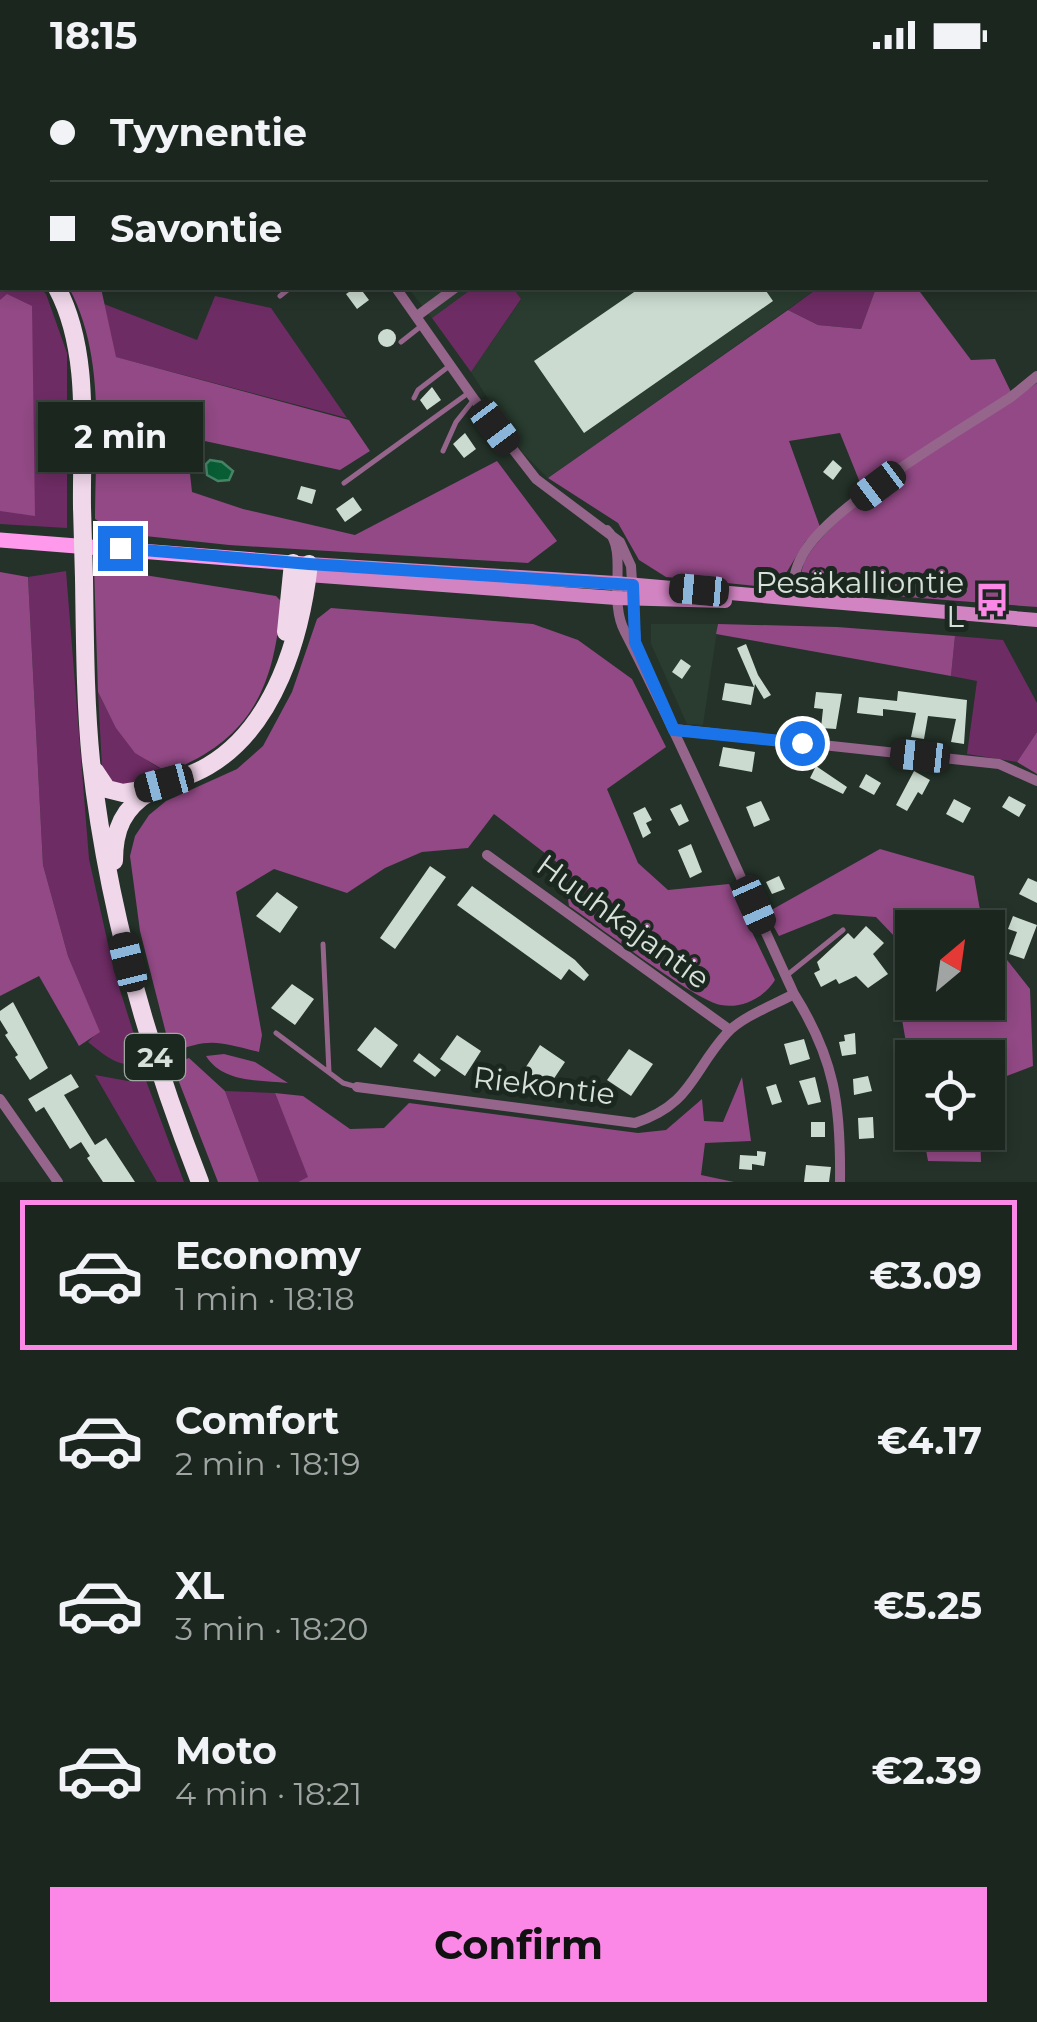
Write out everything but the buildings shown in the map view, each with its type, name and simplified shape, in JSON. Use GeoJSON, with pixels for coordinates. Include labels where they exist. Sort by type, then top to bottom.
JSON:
{"type":"FeatureCollection","features":[{"type":"Feature","properties":{"kind":"highway","name":"24"},"geometry":{"type":"LineString","coordinates":[[58,290],[71,319],[78,358],[91,761],[120,928],[153,1052],[200,1182]]}},
{"type":"Feature","properties":{"kind":"highway"},"geometry":{"type":"LineString","coordinates":[[91,761],[102,784],[114,792],[164,783],[206,767],[238,743],[263,711],[282,668],[300,569]]}},
{"type":"Feature","properties":{"kind":"highway"},"geometry":{"type":"LineString","coordinates":[[120,928],[114,856],[117,830],[134,802],[164,783]]}},
{"type":"Feature","properties":{"kind":"main road"},"geometry":{"type":"LineString","coordinates":[[5,539],[300,569],[1037,620]]}},
{"type":"Feature","properties":{"kind":"street"},"geometry":{"type":"LineString","coordinates":[[397,290],[536,479],[620,542],[629,558],[635,642],[640,660]]}},
{"type":"Feature","properties":{"kind":"street"},"geometry":{"type":"LineString","coordinates":[[420,321],[453,290]]}},
{"type":"Feature","properties":{"kind":"street"},"geometry":{"type":"LineString","coordinates":[[791,600],[802,554],[840,514],[1037,376]]}},
{"type":"Feature","properties":{"kind":"street"},"geometry":{"type":"LineString","coordinates":[[607,530],[618,547],[615,591],[622,626],[674,730],[794,994],[816,1027],[838,1108],[840,1182]]}},
{"type":"Feature","properties":{"kind":"street"},"geometry":{"type":"LineString","coordinates":[[674,730],[999,764],[1037,781]]}},
{"type":"Feature","properties":{"kind":"street","name":"Huuhkajantie"},"geometry":{"type":"LineString","coordinates":[[487,855],[730,1030]]}},
{"type":"Feature","properties":{"kind":"street","name":"Riekontie"},"geometry":{"type":"LineString","coordinates":[[357,1087],[635,1122],[658,1115],[680,1100],[730,1030],[794,994]]}},
{"type":"Feature","properties":{"kind":"street"},"geometry":{"type":"LineString","coordinates":[[0,1099],[58,1182]]}},
{"type":"Feature","properties":{"kind":"lane"},"geometry":{"type":"LineString","coordinates":[[280,296],[288,290]]}},
{"type":"Feature","properties":{"kind":"lane"},"geometry":{"type":"LineString","coordinates":[[401,342],[420,321]]}},
{"type":"Feature","properties":{"kind":"lane"},"geometry":{"type":"LineString","coordinates":[[414,398],[418,390],[451,366]]}},
{"type":"Feature","properties":{"kind":"lane"},"geometry":{"type":"LineString","coordinates":[[442,451],[472,396]]}},
{"type":"Feature","properties":{"kind":"lane"},"geometry":{"type":"LineString","coordinates":[[344,483],[472,396]]}},
{"type":"Feature","properties":{"kind":"lane"},"geometry":{"type":"LineString","coordinates":[[786,976],[843,930]]}},
{"type":"Feature","properties":{"kind":"lane"},"geometry":{"type":"LineString","coordinates":[[323,944],[329,1072]]}},
{"type":"Feature","properties":{"kind":"lane"},"geometry":{"type":"LineString","coordinates":[[276,1033],[344,1083],[357,1087]]}},
{"type":"Feature","properties":{"kind":"shaded area"},"geometry":{"type":"Polygon","coordinates":[[[0,290],[42,290],[67,353],[67,528],[0,524],[0,290]]]}},
{"type":"Feature","properties":{"kind":"shaded area"},"geometry":{"type":"Polygon","coordinates":[[[70,290],[101,290],[116,357],[349,420],[370,451],[340,470],[186,437],[192,492],[243,509],[355,535],[497,461],[557,541],[528,563],[229,545],[117,533],[95,519],[96,400],[89,342],[70,290]]]}},
{"type":"Feature","properties":{"kind":"shaded area"},"geometry":{"type":"Polygon","coordinates":[[[410,290],[470,290],[432,318],[410,290]]]}},
{"type":"Feature","properties":{"kind":"shaded area"},"geometry":{"type":"Polygon","coordinates":[[[470,290],[514,290],[521,299],[471,372],[432,318],[470,290]]]}},
{"type":"Feature","properties":{"kind":"shaded area"},"geometry":{"type":"Polygon","coordinates":[[[514,290],[815,290],[548,478],[522,452],[471,372],[521,300],[514,290]]]}},
{"type":"Feature","properties":{"kind":"shaded area"},"geometry":{"type":"Polygon","coordinates":[[[815,290],[875,290],[861,329],[818,325],[788,310],[815,290]]]}},
{"type":"Feature","properties":{"kind":"shaded area"},"geometry":{"type":"Polygon","coordinates":[[[875,290],[918,290],[971,360],[995,359],[1011,392],[863,490],[840,433],[789,441],[820,527],[805,542],[777,588],[666,577],[639,560],[618,523],[548,478],[788,310],[818,325],[861,329],[875,290]]]}},
{"type":"Feature","properties":{"kind":"shaded area"},"geometry":{"type":"Polygon","coordinates":[[[7,294],[32,306],[35,516],[0,511],[0,300],[7,294]]]}},
{"type":"Feature","properties":{"kind":"shaded area"},"geometry":{"type":"Polygon","coordinates":[[[215,296],[271,308],[347,418],[115,357],[104,304],[197,340],[215,296]]]}},
{"type":"Feature","properties":{"kind":"shaded area"},"geometry":{"type":"Polygon","coordinates":[[[1037,383],[1037,607],[801,589],[806,559],[846,514],[911,465],[1037,383]]]}},
{"type":"Feature","properties":{"kind":"shaded area"},"geometry":{"type":"Polygon","coordinates":[[[210,460],[222,462],[233,471],[229,480],[218,481],[207,475],[206,464],[210,460]]]}},
{"type":"Feature","properties":{"kind":"shaded area"},"geometry":{"type":"Polygon","coordinates":[[[94,567],[276,596],[281,601],[272,659],[253,707],[219,744],[167,772],[135,753],[116,728],[98,692],[94,567]]]}},
{"type":"Feature","properties":{"kind":"shaded area"},"geometry":{"type":"Polygon","coordinates":[[[66,571],[89,859],[114,971],[143,1063],[135,1065],[113,1060],[88,1042],[99,1031],[68,956],[43,865],[28,577],[66,571]]]}},
{"type":"Feature","properties":{"kind":"shaded area"},"geometry":{"type":"Polygon","coordinates":[[[0,572],[28,577],[43,865],[68,956],[100,1032],[79,1046],[39,976],[0,996],[0,572]]]}},
{"type":"Feature","properties":{"kind":"shaded area"},"geometry":{"type":"Polygon","coordinates":[[[331,608],[533,624],[578,640],[632,679],[666,747],[607,789],[638,863],[668,890],[729,884],[775,980],[765,992],[751,1001],[729,1006],[691,991],[569,906],[563,867],[494,814],[468,848],[422,852],[385,868],[347,893],[274,869],[236,892],[262,1035],[259,1052],[215,1043],[171,1053],[140,931],[130,856],[135,836],[149,815],[166,801],[237,769],[263,746],[292,692],[317,619],[331,608]]]}},
{"type":"Feature","properties":{"kind":"shaded area"},"geometry":{"type":"Polygon","coordinates":[[[651,624],[718,624],[703,725],[687,724],[651,644],[651,624]]]}},
{"type":"Feature","properties":{"kind":"shaded area"},"geometry":{"type":"Polygon","coordinates":[[[718,624],[837,627],[955,636],[951,676],[716,634],[718,624]]]}},
{"type":"Feature","properties":{"kind":"shaded area"},"geometry":{"type":"Polygon","coordinates":[[[955,636],[1003,640],[1037,703],[1037,732],[1017,762],[967,754],[977,681],[951,676],[955,636]]]}},
{"type":"Feature","properties":{"kind":"shaded area"},"geometry":{"type":"Polygon","coordinates":[[[98,692],[125,738],[167,772],[130,785],[114,785],[102,767],[98,692]]]}},
{"type":"Feature","properties":{"kind":"shaded area"},"geometry":{"type":"Polygon","coordinates":[[[1037,732],[1037,774],[1017,762],[1037,732]]]}},
{"type":"Feature","properties":{"kind":"shaded area"},"geometry":{"type":"Polygon","coordinates":[[[880,849],[974,876],[980,910],[895,910],[895,937],[876,917],[834,914],[779,936],[766,913],[880,849]]]}},
{"type":"Feature","properties":{"kind":"shaded area"},"geometry":{"type":"Polygon","coordinates":[[[1005,957],[1030,989],[1033,1066],[1005,1077],[1005,1040],[906,1040],[902,1020],[1005,1020],[1005,957]]]}},
{"type":"Feature","properties":{"kind":"shaded area"},"geometry":{"type":"Polygon","coordinates":[[[224,1054],[255,1062],[288,1083],[232,1076],[206,1056],[224,1054]]]}},
{"type":"Feature","properties":{"kind":"shaded area"},"geometry":{"type":"Polygon","coordinates":[[[189,1058],[225,1091],[259,1182],[218,1182],[172,1064],[189,1058]]]}},
{"type":"Feature","properties":{"kind":"shaded area"},"geometry":{"type":"Polygon","coordinates":[[[95,1075],[128,1081],[145,1078],[184,1182],[157,1182],[95,1075]]]}},
{"type":"Feature","properties":{"kind":"shaded area"},"geometry":{"type":"Polygon","coordinates":[[[742,1077],[751,1141],[705,1143],[701,1175],[734,1182],[298,1182],[308,1177],[275,1093],[303,1096],[350,1129],[384,1128],[409,1103],[638,1133],[666,1130],[702,1099],[704,1121],[723,1122],[742,1077]]]}},
{"type":"Feature","properties":{"kind":"shaded area"},"geometry":{"type":"Polygon","coordinates":[[[225,1091],[275,1093],[309,1178],[298,1182],[259,1182],[225,1091]]]}},
{"type":"Feature","properties":{"kind":"shaded area"},"geometry":{"type":"Polygon","coordinates":[[[926,1150],[981,1150],[981,1162],[928,1161],[926,1150]]]}},
{"type":"Feature","properties":{"kind":"place","name":"Pesäkalliontie L"},"geometry":{"type":"Point","coordinates":[992,600]}},
{"type":"Feature","properties":{"kind":"route"},"geometry":{"type":"LineString","coordinates":[[120,548],[633,585],[635,642],[640,660],[674,730],[802,743]]}}]}
